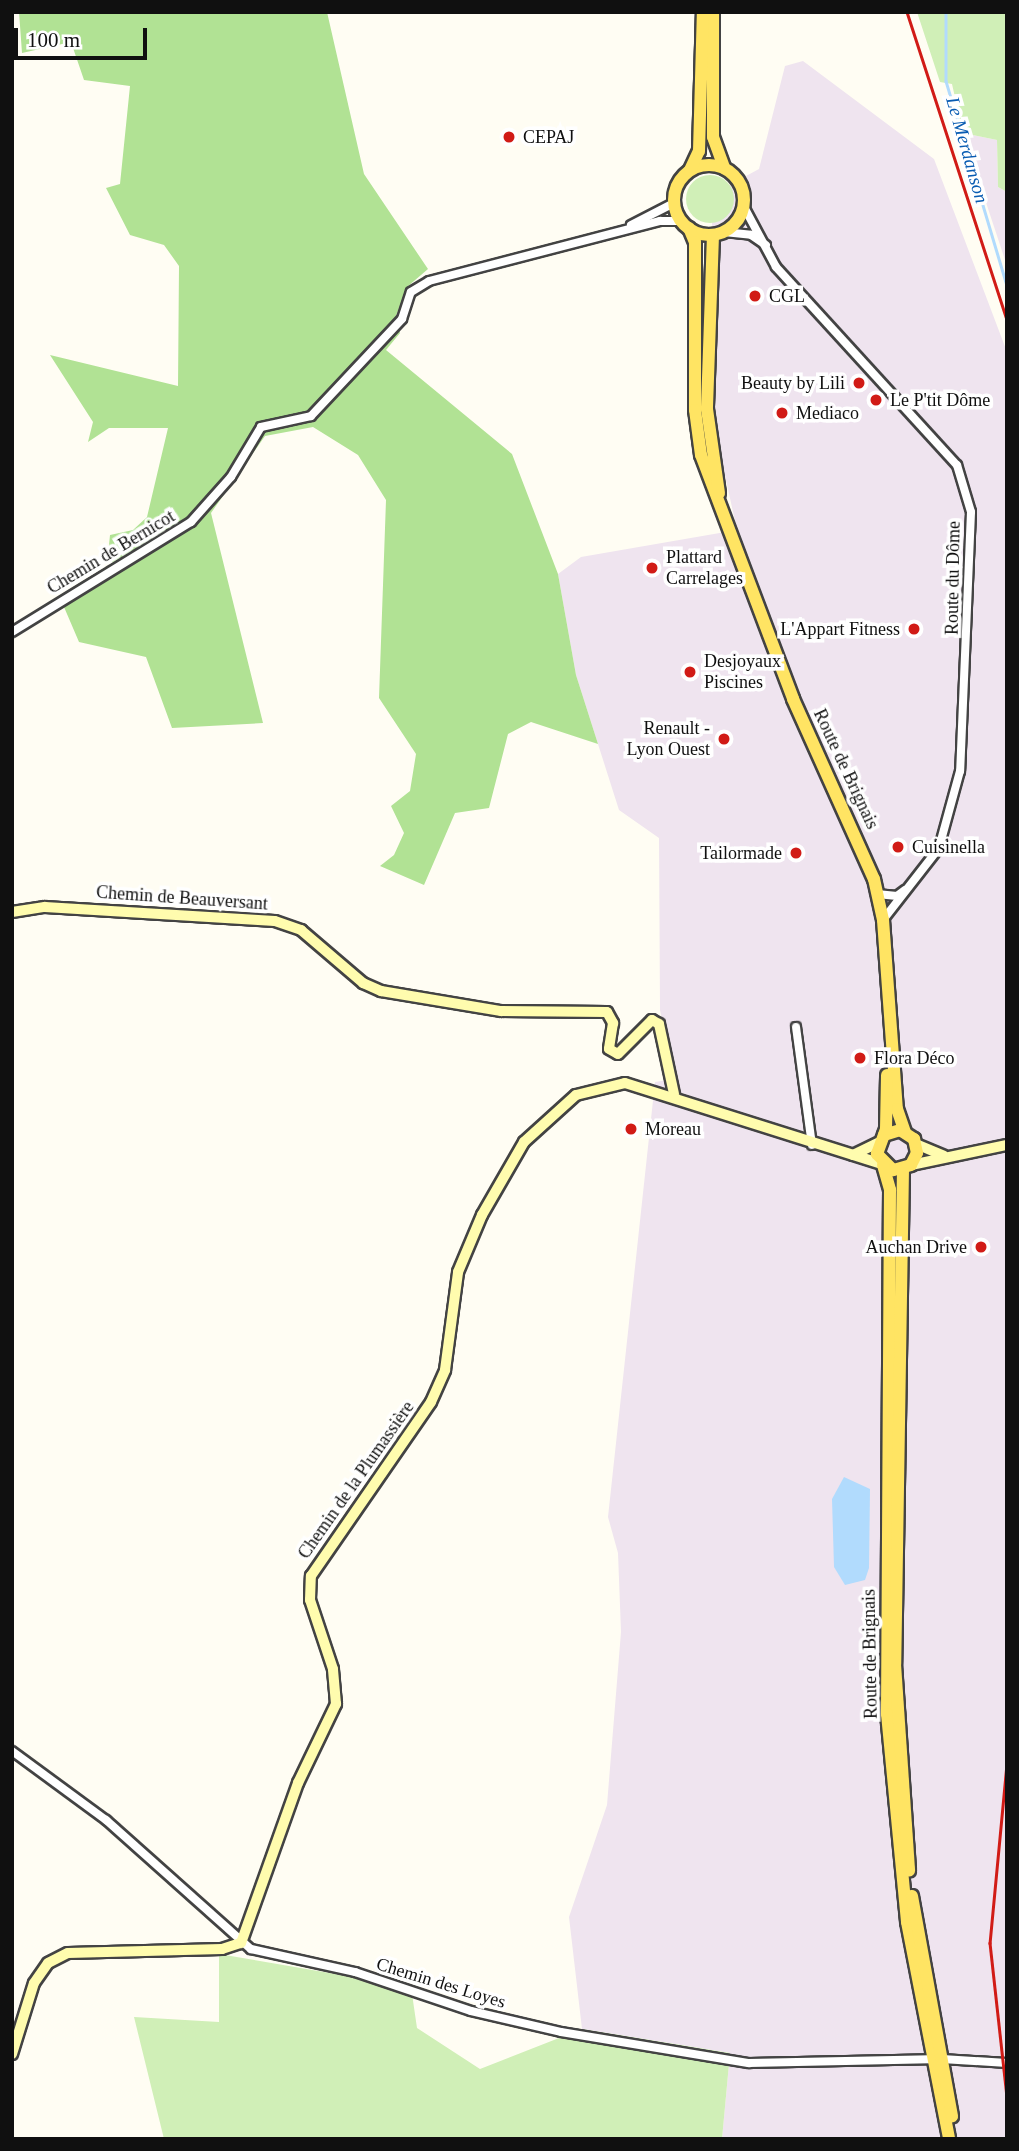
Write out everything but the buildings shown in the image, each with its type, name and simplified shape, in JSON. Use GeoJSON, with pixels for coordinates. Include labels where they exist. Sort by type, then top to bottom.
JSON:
{"type":"FeatureCollection","features":[{"type":"Feature","properties":{"kind":"main road"},"geometry":{"type":"LineString","coordinates":[[704,12],[699,151],[690,170],[680,180],[674,203],[685,225],[719,233],[744,207],[742,186],[724,168],[713,137],[713,12]]}},
{"type":"Feature","properties":{"kind":"main road"},"geometry":{"type":"LineString","coordinates":[[690,170],[708,164],[724,168]]}},
{"type":"Feature","properties":{"kind":"main road","name":"Route de Brignais"},"geometry":{"type":"LineString","coordinates":[[685,225],[695,242],[695,410],[708,480],[793,699],[865,850],[883,920],[897,1108],[905,1132]]}},
{"type":"Feature","properties":{"kind":"main road","name":"Route de Brignais"},"geometry":{"type":"LineString","coordinates":[[719,233],[707,409],[726,528]]}},
{"type":"Feature","properties":{"kind":"main road","name":"Route de Brignais"},"geometry":{"type":"LineString","coordinates":[[890,1035],[881,1139],[883,1164],[890,1190],[887,1714],[907,1922],[956,2139]]}},
{"type":"Feature","properties":{"kind":"main road"},"geometry":{"type":"LineString","coordinates":[[881,1139],[905,1132],[916,1144]]}},
{"type":"Feature","properties":{"kind":"main road","name":"Route de Brignais"},"geometry":{"type":"LineString","coordinates":[[916,1144],[907,1167],[895,1481],[897,1716],[910,1883],[949,2139]]}},
{"type":"Feature","properties":{"kind":"main road"},"geometry":{"type":"LineString","coordinates":[[883,1164],[907,1167]]}},
{"type":"Feature","properties":{"kind":"street","name":"Chemin de Bernicot"},"geometry":{"type":"LineString","coordinates":[[616,232],[674,203]]}},
{"type":"Feature","properties":{"kind":"street","name":"Route du Dôme"},"geometry":{"type":"LineString","coordinates":[[744,207],[767,245],[776,267],[957,465],[971,512],[960,771],[939,848],[883,920]]}},
{"type":"Feature","properties":{"kind":"street","name":"Chemin de Bernicot"},"geometry":{"type":"LineString","coordinates":[[12,632],[191,522],[231,477],[261,427],[311,416],[402,319],[411,292],[429,281],[616,232],[685,225]]}},
{"type":"Feature","properties":{"kind":"street"},"geometry":{"type":"LineString","coordinates":[[719,233],[751,235],[767,245]]}},
{"type":"Feature","properties":{"kind":"street"},"geometry":{"type":"LineString","coordinates":[[877,894],[897,896],[907,888]]}},
{"type":"Feature","properties":{"kind":"street","name":"Chemin de Beauversant"},"geometry":{"type":"LineString","coordinates":[[12,912],[45,907],[275,921],[301,930],[363,984],[381,991],[501,1011],[607,1012],[613,1023],[609,1049],[618,1054],[652,1020],[659,1024],[674,1094]]}},
{"type":"Feature","properties":{"kind":"street"},"geometry":{"type":"LineString","coordinates":[[796,1027],[812,1144]]}},
{"type":"Feature","properties":{"kind":"street","name":"Chemin de la Plumassière"},"geometry":{"type":"LineString","coordinates":[[241,1943],[298,1783],[336,1704],[333,1669],[310,1600],[311,1576],[431,1402],[445,1370],[458,1272],[482,1216],[524,1142],[576,1095],[625,1083],[674,1094],[812,1144],[883,1164]]}},
{"type":"Feature","properties":{"kind":"street"},"geometry":{"type":"LineString","coordinates":[[852,1156],[881,1139]]}},
{"type":"Feature","properties":{"kind":"street"},"geometry":{"type":"LineString","coordinates":[[916,1144],[944,1156]]}},
{"type":"Feature","properties":{"kind":"street"},"geometry":{"type":"LineString","coordinates":[[907,1167],[944,1156],[1007,1145]]}},
{"type":"Feature","properties":{"kind":"street","name":"Chemin des Loyes"},"geometry":{"type":"LineString","coordinates":[[12,1751],[106,1820],[241,1943],[561,2032],[749,2063],[937,2059],[1007,2063]]}},
{"type":"Feature","properties":{"kind":"street"},"geometry":{"type":"LineString","coordinates":[[12,2054],[34,1983],[48,1963],[68,1953],[222,1949],[241,1943]]}},
{"type":"Feature","properties":{"kind":"shaded area"},"geometry":{"type":"Polygon","coordinates":[[[803,61],[934,159],[1007,352],[1007,2139],[722,2139],[730,2053],[582,2029],[569,1917],[607,1805],[621,1632],[618,1553],[608,1517],[655,1082],[674,1079],[660,1010],[659,838],[619,810],[576,675],[558,574],[581,557],[737,530],[713,421],[717,269],[709,196],[759,169],[785,66],[803,61]]]}},
{"type":"Feature","properties":{"kind":"shaded area"},"geometry":{"type":"Polygon","coordinates":[[[963,133],[997,140],[998,187],[1007,192],[1007,266],[963,133]]]}},
{"type":"Feature","properties":{"kind":"green space"},"geometry":{"type":"Polygon","coordinates":[[[19,12],[327,12],[364,174],[428,269],[407,287],[396,316],[400,333],[386,350],[512,454],[558,574],[576,675],[598,744],[531,722],[508,734],[489,808],[455,813],[424,885],[380,866],[394,855],[404,833],[391,806],[410,791],[416,754],[379,698],[386,500],[358,455],[313,427],[265,436],[211,513],[263,723],[172,728],[146,657],[79,642],[64,607],[118,572],[108,555],[110,535],[133,530],[147,517],[168,428],[109,428],[88,442],[93,422],[50,355],[178,386],[179,266],[164,245],[130,235],[106,188],[120,184],[130,86],[84,80],[71,42],[22,53],[19,12]]]}},
{"type":"Feature","properties":{"kind":"green space"},"geometry":{"type":"Polygon","coordinates":[[[917,12],[1007,12],[1007,192],[998,187],[997,140],[963,133],[952,84],[940,82],[917,12]]]}},
{"type":"Feature","properties":{"kind":"green space"},"geometry":{"type":"Polygon","coordinates":[[[710,175],[719,176],[727,182],[733,190],[733,208],[727,216],[719,222],[710,223],[701,222],[693,216],[687,208],[686,199],[687,190],[693,182],[701,176],[710,175]]]}},
{"type":"Feature","properties":{"kind":"green space"},"geometry":{"type":"Polygon","coordinates":[[[219,1954],[411,1987],[417,2028],[480,2069],[582,2029],[730,2053],[722,2139],[164,2139],[134,2017],[219,2022],[219,1954]]]}},
{"type":"Feature","properties":{"kind":"water"},"geometry":{"type":"Polygon","coordinates":[[[844,1477],[870,1489],[869,1568],[865,1580],[845,1585],[834,1567],[832,1499],[844,1477]]]}},
{"type":"Feature","properties":{"kind":"waterway","name":"Le Merdanson"},"geometry":{"type":"LineString","coordinates":[[946,12],[946,81],[1007,286]]}},
{"type":"Feature","properties":{"kind":"railway"},"geometry":{"type":"LineString","coordinates":[[907,12],[1007,319]]}},
{"type":"Feature","properties":{"kind":"railway"},"geometry":{"type":"LineString","coordinates":[[1007,1764],[990,1943],[1007,2098]]}},
{"type":"Feature","properties":{"kind":"place","name":"CEPAJ"},"geometry":{"type":"Point","coordinates":[509,137]}},
{"type":"Feature","properties":{"kind":"place","name":"CGL"},"geometry":{"type":"Point","coordinates":[755,296]}},
{"type":"Feature","properties":{"kind":"place","name":"Beauty by Lili"},"geometry":{"type":"Point","coordinates":[859,383]}},
{"type":"Feature","properties":{"kind":"place","name":"Le P'tit Dôme"},"geometry":{"type":"Point","coordinates":[876,400]}},
{"type":"Feature","properties":{"kind":"place","name":"Mediaco"},"geometry":{"type":"Point","coordinates":[782,413]}},
{"type":"Feature","properties":{"kind":"place","name":"Plattard Carrelages"},"geometry":{"type":"Point","coordinates":[652,568]}},
{"type":"Feature","properties":{"kind":"place","name":"L'Appart Fitness"},"geometry":{"type":"Point","coordinates":[914,629]}},
{"type":"Feature","properties":{"kind":"place","name":"Desjoyaux Piscines"},"geometry":{"type":"Point","coordinates":[690,672]}},
{"type":"Feature","properties":{"kind":"place","name":"Renault - Lyon Ouest"},"geometry":{"type":"Point","coordinates":[724,739]}},
{"type":"Feature","properties":{"kind":"place","name":"Cuisinella"},"geometry":{"type":"Point","coordinates":[898,847]}},
{"type":"Feature","properties":{"kind":"place","name":"Tailormade"},"geometry":{"type":"Point","coordinates":[796,853]}},
{"type":"Feature","properties":{"kind":"place","name":"Flora Déco"},"geometry":{"type":"Point","coordinates":[860,1058]}},
{"type":"Feature","properties":{"kind":"place","name":"Moreau"},"geometry":{"type":"Point","coordinates":[631,1129]}},
{"type":"Feature","properties":{"kind":"place","name":"Auchan Drive"},"geometry":{"type":"Point","coordinates":[981,1247]}}]}
